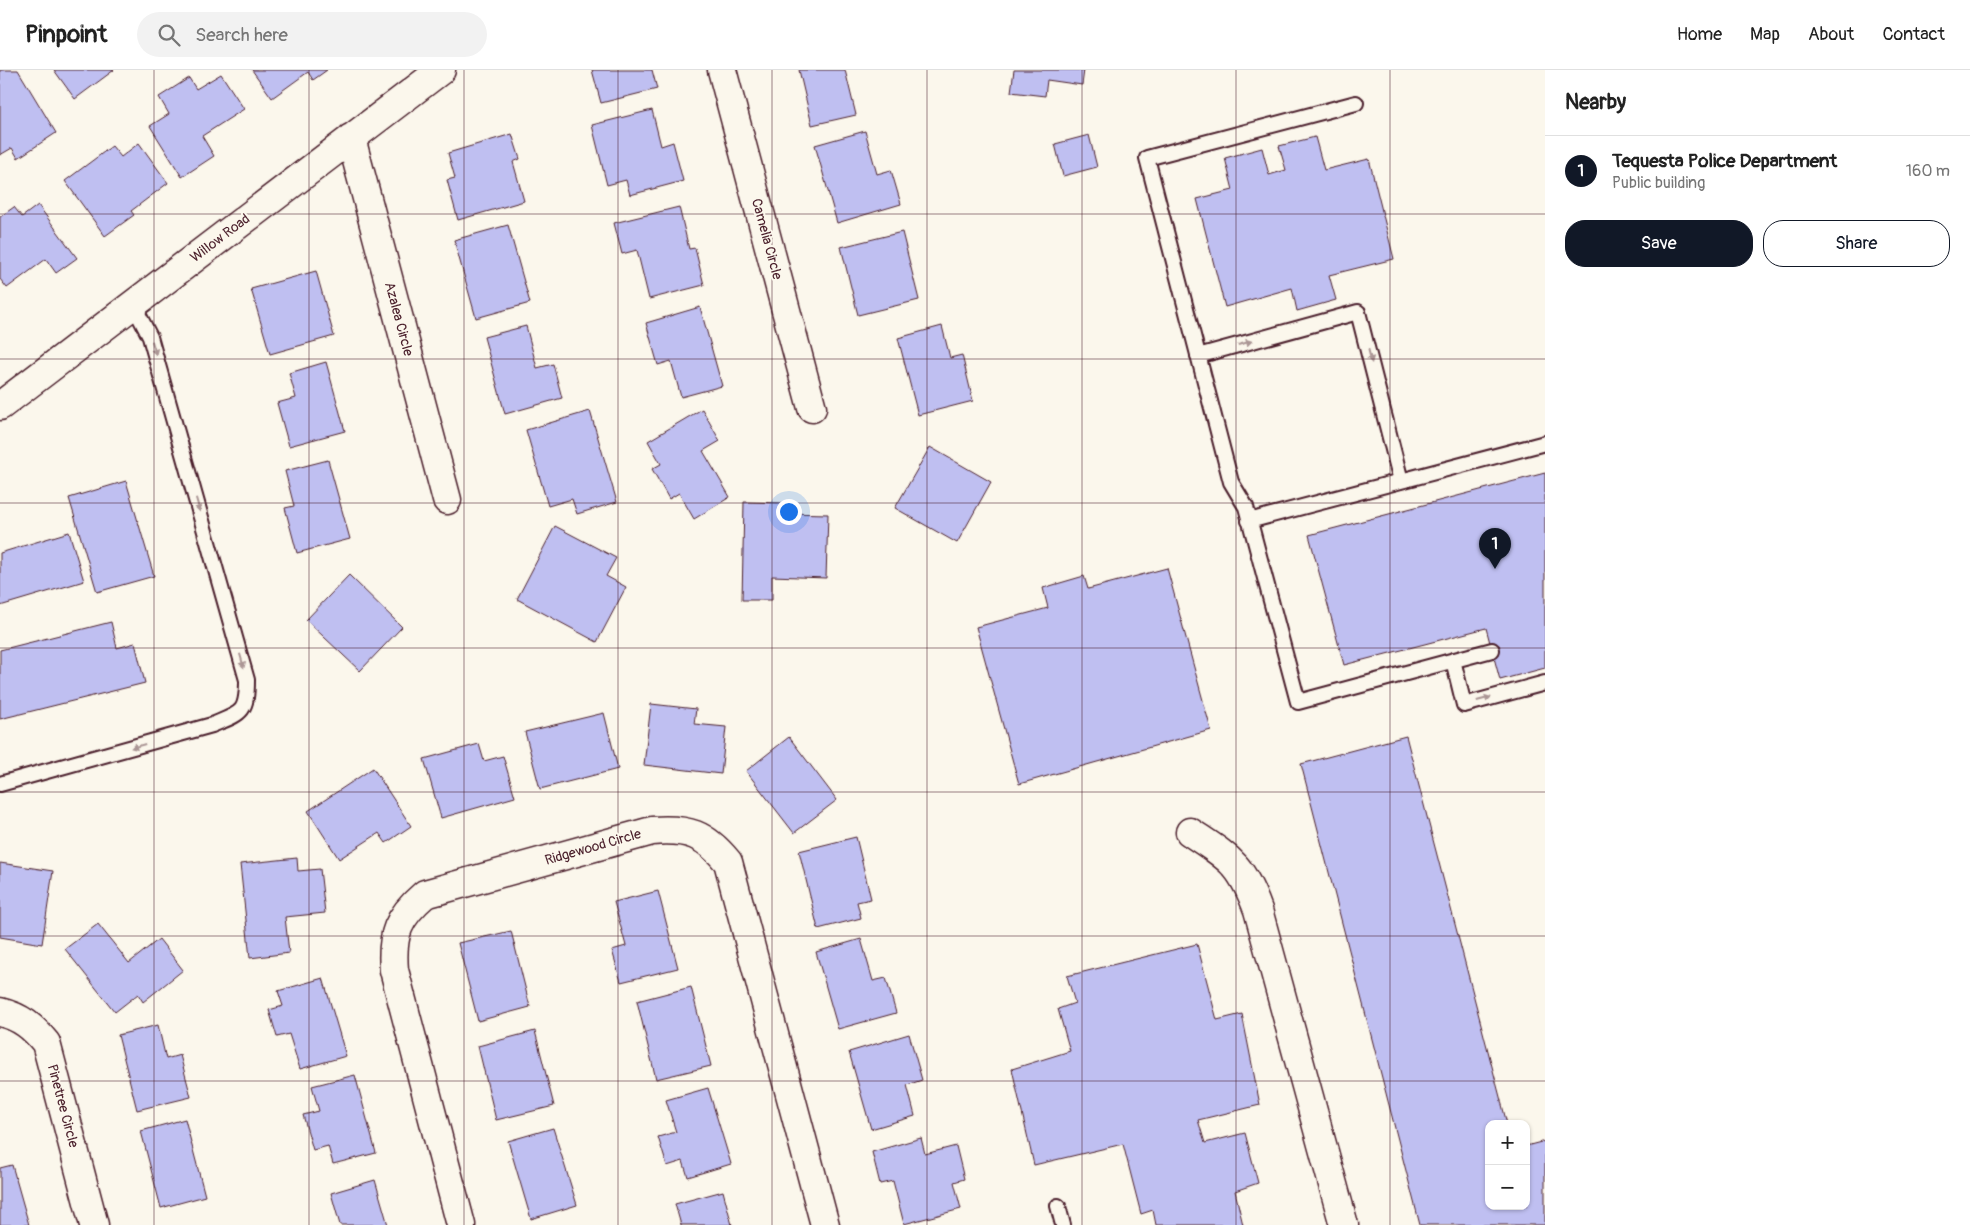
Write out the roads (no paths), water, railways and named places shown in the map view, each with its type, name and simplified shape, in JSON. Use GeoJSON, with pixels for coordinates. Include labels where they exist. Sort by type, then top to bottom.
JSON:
{"type":"FeatureCollection","features":[{"type":"Feature","properties":{"kind":"street","name":"Willow Road"},"geometry":{"type":"LineString","coordinates":[[0,406],[441,70]]}},
{"type":"Feature","properties":{"kind":"street","name":"Camelia Circle"},"geometry":{"type":"LineString","coordinates":[[722,70],[812,408]]}},
{"type":"Feature","properties":{"kind":"street","name":"Azalea Circle"},"geometry":{"type":"LineString","coordinates":[[351,138],[447,500]]}},
{"type":"Feature","properties":{"kind":"street","name":"Ridgewood Circle"},"geometry":{"type":"LineString","coordinates":[[462,1225],[394,970],[392,947],[397,926],[409,908],[425,894],[652,831],[675,829],[696,834],[714,846],[728,862],[825,1225]]}},
{"type":"Feature","properties":{"kind":"street"},"geometry":{"type":"LineString","coordinates":[[1190,832],[1230,859],[1242,872],[1250,888],[1258,910],[1344,1225]]}},
{"type":"Feature","properties":{"kind":"street","name":"Pinetree Circle"},"geometry":{"type":"LineString","coordinates":[[0,1012],[14,1015],[32,1026],[46,1043],[94,1225]]}},
{"type":"Feature","properties":{"kind":"lane"},"geometry":{"type":"LineString","coordinates":[[1356,103],[1147,158],[1231,482],[1246,507],[1298,702],[1492,650]]}},
{"type":"Feature","properties":{"kind":"lane"},"geometry":{"type":"LineString","coordinates":[[0,784],[212,725],[238,714],[247,702],[248,680],[153,346],[133,304]]}},
{"type":"Feature","properties":{"kind":"lane"},"geometry":{"type":"LineString","coordinates":[[1198,356],[1358,312],[1402,481]]}},
{"type":"Feature","properties":{"kind":"lane"},"geometry":{"type":"LineString","coordinates":[[1249,521],[1545,444]]}},
{"type":"Feature","properties":{"kind":"lane"},"geometry":{"type":"LineString","coordinates":[[1453,660],[1464,704],[1545,683]]}},
{"type":"Feature","properties":{"kind":"lane"},"geometry":{"type":"LineString","coordinates":[[1058,1206],[1063,1225]]}},
{"type":"Feature","properties":{"kind":"place","name":"Tequesta Police Department"},"geometry":{"type":"Point","coordinates":[1495,569]}}]}
